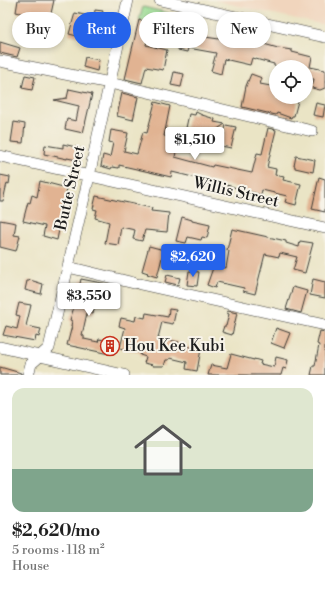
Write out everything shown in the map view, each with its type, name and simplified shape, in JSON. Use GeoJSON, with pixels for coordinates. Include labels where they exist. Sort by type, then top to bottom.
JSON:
{"type":"FeatureCollection","features":[{"type":"Feature","properties":{"kind":"street","name":"Butte Street"},"geometry":{"type":"LineString","coordinates":[[28,375],[31,364],[49,348],[128,0]]}},
{"type":"Feature","properties":{"kind":"street"},"geometry":{"type":"LineString","coordinates":[[160,0],[325,37]]}},
{"type":"Feature","properties":{"kind":"street"},"geometry":{"type":"LineString","coordinates":[[0,61],[110,83],[312,131]]}},
{"type":"Feature","properties":{"kind":"street","name":"Willis Street"},"geometry":{"type":"LineString","coordinates":[[0,156],[325,228]]}},
{"type":"Feature","properties":{"kind":"street"},"geometry":{"type":"LineString","coordinates":[[68,267],[137,284],[325,325]]}},
{"type":"Feature","properties":{"kind":"street"},"geometry":{"type":"LineString","coordinates":[[0,347],[124,375]]}},
{"type":"Feature","properties":{"kind":"shaded area"},"geometry":{"type":"Polygon","coordinates":[[[214,0],[325,0],[325,25],[271,13],[271,12],[255,10],[214,0]]]}},
{"type":"Feature","properties":{"kind":"green space"},"geometry":{"type":"Polygon","coordinates":[[[143,7],[165,12],[141,12],[143,7]]]}},
{"type":"Feature","properties":{"kind":"building"},"geometry":{"type":"Polygon","coordinates":[[[18,0],[54,0],[51,12],[16,12],[18,0]]]}},
{"type":"Feature","properties":{"kind":"building"},"geometry":{"type":"Polygon","coordinates":[[[95,10],[103,11],[103,12],[95,12],[95,10]]]}},
{"type":"Feature","properties":{"kind":"building"},"geometry":{"type":"Polygon","coordinates":[[[73,20],[73,35],[69,34],[73,20]]]}},
{"type":"Feature","properties":{"kind":"building"},"geometry":{"type":"Polygon","coordinates":[[[139,20],[139,48],[159,48],[167,50],[163,70],[146,67],[142,83],[125,79],[139,20]]]}},
{"type":"Feature","properties":{"kind":"building"},"geometry":{"type":"Polygon","coordinates":[[[208,37],[216,39],[216,48],[271,48],[271,46],[292,50],[292,52],[312,57],[311,60],[269,60],[269,63],[252,58],[250,65],[224,59],[221,74],[211,71],[216,53],[188,48],[208,48],[208,37]]]}},
{"type":"Feature","properties":{"kind":"building"},"geometry":{"type":"Polygon","coordinates":[[[0,42],[12,46],[12,48],[20,48],[17,57],[0,53],[0,42]]]}},
{"type":"Feature","properties":{"kind":"building"},"geometry":{"type":"Polygon","coordinates":[[[178,48],[188,48],[187,52],[178,50],[178,48]]]}},
{"type":"Feature","properties":{"kind":"building"},"geometry":{"type":"Polygon","coordinates":[[[85,57],[99,60],[97,71],[83,67],[85,57]]]}},
{"type":"Feature","properties":{"kind":"building"},"geometry":{"type":"Polygon","coordinates":[[[313,68],[325,70],[325,88],[320,90],[313,88],[313,68]]]}},
{"type":"Feature","properties":{"kind":"building"},"geometry":{"type":"Polygon","coordinates":[[[174,72],[184,74],[181,87],[171,85],[174,72]]]}},
{"type":"Feature","properties":{"kind":"building"},"geometry":{"type":"Polygon","coordinates":[[[251,74],[262,78],[260,84],[269,86],[269,104],[297,104],[294,116],[291,118],[277,113],[276,115],[242,107],[246,86],[251,74]]]}},
{"type":"Feature","properties":{"kind":"building"},"geometry":{"type":"Polygon","coordinates":[[[25,75],[35,77],[32,90],[22,88],[25,75]]]}},
{"type":"Feature","properties":{"kind":"building"},"geometry":{"type":"Polygon","coordinates":[[[69,89],[92,94],[83,133],[65,129],[67,119],[76,121],[79,106],[54,100],[67,98],[69,89]]]}},
{"type":"Feature","properties":{"kind":"building"},"geometry":{"type":"Polygon","coordinates":[[[122,93],[138,97],[133,120],[117,116],[122,93]]]}},
{"type":"Feature","properties":{"kind":"building"},"geometry":{"type":"Polygon","coordinates":[[[155,102],[170,106],[164,136],[179,139],[175,157],[212,167],[213,165],[252,173],[257,153],[262,154],[268,128],[276,130],[267,167],[276,169],[275,175],[284,177],[283,180],[301,184],[296,205],[285,202],[287,196],[262,190],[261,195],[172,172],[171,177],[119,165],[119,168],[112,167],[111,169],[101,166],[103,155],[110,157],[113,143],[109,142],[111,130],[128,133],[124,151],[137,154],[143,132],[147,133],[155,102]]]}},
{"type":"Feature","properties":{"kind":"building"},"geometry":{"type":"Polygon","coordinates":[[[316,103],[325,105],[323,117],[313,115],[316,103]]]}},
{"type":"Feature","properties":{"kind":"building"},"geometry":{"type":"Polygon","coordinates":[[[196,112],[215,119],[214,122],[225,124],[210,134],[186,128],[189,114],[195,115],[196,112]]]}},
{"type":"Feature","properties":{"kind":"building"},"geometry":{"type":"Polygon","coordinates":[[[14,122],[25,124],[23,143],[11,142],[14,122]]]}},
{"type":"Feature","properties":{"kind":"building"},"geometry":{"type":"Polygon","coordinates":[[[226,125],[236,127],[231,148],[221,146],[226,125]]]}},
{"type":"Feature","properties":{"kind":"building"},"geometry":{"type":"Polygon","coordinates":[[[63,144],[80,148],[77,160],[44,154],[45,145],[63,148],[63,144]]]}},
{"type":"Feature","properties":{"kind":"building"},"geometry":{"type":"Polygon","coordinates":[[[296,156],[315,160],[313,172],[295,168],[296,156]]]}},
{"type":"Feature","properties":{"kind":"building"},"geometry":{"type":"Polygon","coordinates":[[[0,175],[10,177],[3,201],[0,201],[0,175]]]}},
{"type":"Feature","properties":{"kind":"building"},"geometry":{"type":"Polygon","coordinates":[[[319,177],[325,179],[325,212],[312,209],[319,177]]]}},
{"type":"Feature","properties":{"kind":"building"},"geometry":{"type":"Polygon","coordinates":[[[40,181],[67,188],[57,240],[43,236],[45,226],[23,221],[28,202],[30,203],[32,195],[37,197],[40,181]]]}},
{"type":"Feature","properties":{"kind":"building"},"geometry":{"type":"Polygon","coordinates":[[[96,196],[152,208],[151,211],[169,213],[167,232],[145,230],[142,241],[133,239],[135,230],[121,227],[118,245],[105,243],[109,222],[95,218],[97,210],[93,209],[96,196]]]}},
{"type":"Feature","properties":{"kind":"building"},"geometry":{"type":"Polygon","coordinates":[[[182,217],[210,225],[207,238],[202,237],[201,240],[188,237],[186,243],[176,241],[182,217]]]}},
{"type":"Feature","properties":{"kind":"building"},"geometry":{"type":"Polygon","coordinates":[[[0,220],[16,223],[14,235],[20,236],[16,251],[0,247],[0,220]]]}},
{"type":"Feature","properties":{"kind":"building"},"geometry":{"type":"Polygon","coordinates":[[[232,229],[286,241],[286,243],[299,247],[300,241],[313,243],[305,273],[293,270],[297,257],[280,253],[279,257],[265,254],[255,294],[243,291],[244,288],[217,282],[215,288],[207,285],[214,265],[226,268],[229,251],[227,250],[232,229]]]}},
{"type":"Feature","properties":{"kind":"building"},"geometry":{"type":"Polygon","coordinates":[[[149,246],[164,250],[157,277],[142,271],[149,246]]]}},
{"type":"Feature","properties":{"kind":"building"},"geometry":{"type":"Polygon","coordinates":[[[189,271],[199,272],[197,286],[187,285],[189,271]]]}},
{"type":"Feature","properties":{"kind":"building"},"geometry":{"type":"Polygon","coordinates":[[[167,275],[180,278],[178,285],[165,282],[167,275]]]}},
{"type":"Feature","properties":{"kind":"building"},"geometry":{"type":"Polygon","coordinates":[[[81,279],[117,286],[115,291],[106,289],[104,298],[97,296],[93,314],[87,313],[82,335],[84,336],[84,339],[98,342],[99,339],[104,340],[105,338],[117,341],[114,354],[110,351],[109,354],[67,345],[72,326],[72,321],[70,320],[81,279]]]}},
{"type":"Feature","properties":{"kind":"building"},"geometry":{"type":"Polygon","coordinates":[[[313,279],[325,282],[325,298],[310,295],[313,279]]]}},
{"type":"Feature","properties":{"kind":"building"},"geometry":{"type":"Polygon","coordinates":[[[30,280],[43,284],[41,294],[25,290],[27,281],[30,280]]]}},
{"type":"Feature","properties":{"kind":"building"},"geometry":{"type":"Polygon","coordinates":[[[293,287],[307,291],[301,313],[286,309],[293,287]]]}},
{"type":"Feature","properties":{"kind":"building"},"geometry":{"type":"Polygon","coordinates":[[[19,303],[31,305],[26,326],[41,329],[39,337],[36,336],[35,341],[3,335],[6,326],[17,329],[20,316],[16,315],[19,303]]]}},
{"type":"Feature","properties":{"kind":"building"},"geometry":{"type":"Polygon","coordinates":[[[169,309],[176,310],[173,324],[162,322],[158,338],[179,342],[178,345],[201,349],[197,371],[186,369],[187,362],[170,358],[169,360],[166,360],[164,366],[153,366],[144,363],[146,357],[140,355],[141,353],[120,348],[125,328],[119,326],[121,318],[135,321],[136,316],[145,318],[146,313],[168,317],[169,309]]]}},
{"type":"Feature","properties":{"kind":"building"},"geometry":{"type":"Polygon","coordinates":[[[228,311],[237,313],[232,335],[222,332],[224,326],[226,326],[229,314],[227,313],[228,311]]]}},
{"type":"Feature","properties":{"kind":"building"},"geometry":{"type":"Polygon","coordinates":[[[276,328],[290,333],[284,348],[271,343],[276,328]]]}},
{"type":"Feature","properties":{"kind":"building"},"geometry":{"type":"Polygon","coordinates":[[[320,331],[325,332],[325,375],[311,375],[313,366],[315,366],[320,331]]]}},
{"type":"Feature","properties":{"kind":"building"},"geometry":{"type":"Polygon","coordinates":[[[231,354],[261,361],[260,364],[274,367],[276,357],[288,360],[286,369],[283,368],[281,375],[208,375],[211,365],[227,368],[231,354]]]}},
{"type":"Feature","properties":{"kind":"building"},"geometry":{"type":"Polygon","coordinates":[[[0,367],[21,373],[21,375],[0,375],[0,367]]]}},
{"type":"Feature","properties":{"kind":"place","name":"Hou Kee Kubi"},"geometry":{"type":"Point","coordinates":[110,346]}}]}
